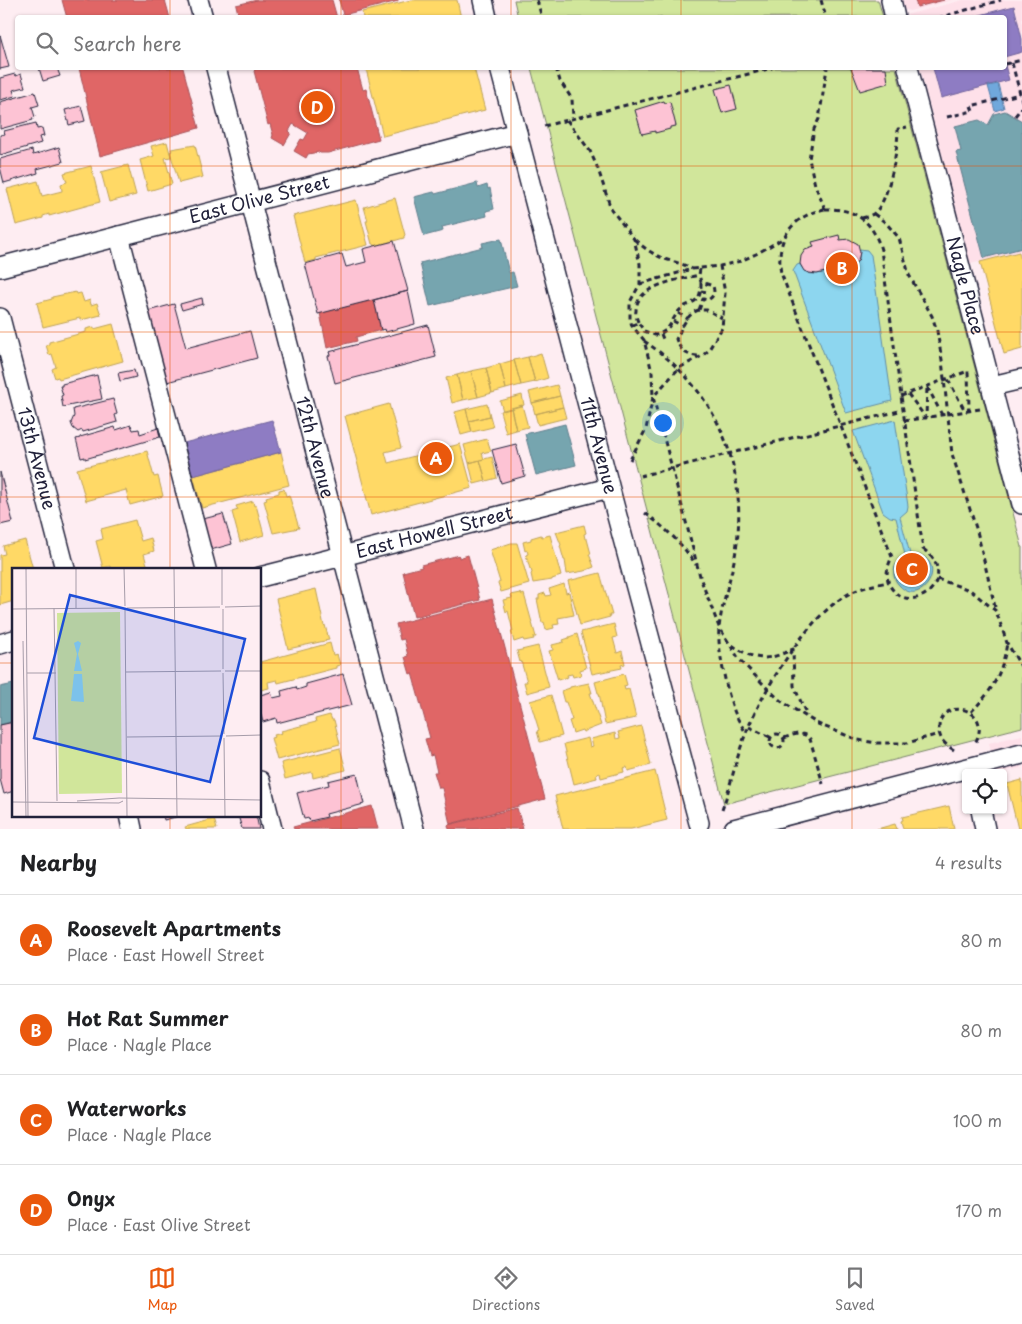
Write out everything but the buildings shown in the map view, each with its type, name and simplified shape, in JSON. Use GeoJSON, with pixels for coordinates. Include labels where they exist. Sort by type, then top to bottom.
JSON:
{"type":"FeatureCollection","features":[{"type":"Feature","properties":{"kind":"street"},"geometry":{"type":"LineString","coordinates":[[198,0],[202,15]]}},
{"type":"Feature","properties":{"kind":"street"},"geometry":{"type":"LineString","coordinates":[[483,0],[487,15]]}},
{"type":"Feature","properties":{"kind":"street"},"geometry":{"type":"LineString","coordinates":[[891,0],[894,15]]}},
{"type":"Feature","properties":{"kind":"street","name":"12th Avenue"},"geometry":{"type":"LineString","coordinates":[[217,70],[414,829]]}},
{"type":"Feature","properties":{"kind":"street","name":"11th Avenue"},"geometry":{"type":"LineString","coordinates":[[501,70],[610,488],[702,827]]}},
{"type":"Feature","properties":{"kind":"street","name":"Nagle Place"},"geometry":{"type":"LineString","coordinates":[[909,70],[1022,504]]}},
{"type":"Feature","properties":{"kind":"street","name":"East Olive Street"},"geometry":{"type":"LineString","coordinates":[[0,267],[517,133]]}},
{"type":"Feature","properties":{"kind":"street"},"geometry":{"type":"LineString","coordinates":[[119,236],[206,568]]}},
{"type":"Feature","properties":{"kind":"street","name":"13th Avenue"},"geometry":{"type":"LineString","coordinates":[[0,318],[65,568]]}},
{"type":"Feature","properties":{"kind":"street"},"geometry":{"type":"LineString","coordinates":[[992,386],[1022,379]]}},
{"type":"Feature","properties":{"kind":"street","name":"East Howell Street"},"geometry":{"type":"LineString","coordinates":[[261,577],[610,488]]}},
{"type":"Feature","properties":{"kind":"street"},"geometry":{"type":"LineString","coordinates":[[973,769],[1022,754]]}},
{"type":"Feature","properties":{"kind":"street"},"geometry":{"type":"LineString","coordinates":[[734,829],[962,772]]}},
{"type":"Feature","properties":{"kind":"street"},"geometry":{"type":"LineString","coordinates":[[261,784],[272,829]]}},
{"type":"Feature","properties":{"kind":"street"},"geometry":{"type":"LineString","coordinates":[[982,814],[985,829]]}},
{"type":"Feature","properties":{"kind":"street"},"geometry":{"type":"LineString","coordinates":[[128,816],[132,829]]}},
{"type":"Feature","properties":{"kind":"path"},"geometry":{"type":"LineString","coordinates":[[537,0],[541,15]]}},
{"type":"Feature","properties":{"kind":"path"},"geometry":{"type":"LineString","coordinates":[[822,0],[825,15]]}},
{"type":"Feature","properties":{"kind":"path"},"geometry":{"type":"LineString","coordinates":[[948,15],[1001,0]]}},
{"type":"Feature","properties":{"kind":"path"},"geometry":{"type":"LineString","coordinates":[[1007,63],[1022,60]]}},
{"type":"Feature","properties":{"kind":"path"},"geometry":{"type":"LineString","coordinates":[[1012,62],[1022,102]]}},
{"type":"Feature","properties":{"kind":"path"},"geometry":{"type":"LineString","coordinates":[[557,70],[560,81],[572,98],[573,119]]}},
{"type":"Feature","properties":{"kind":"path"},"geometry":{"type":"LineString","coordinates":[[544,126],[764,70]]}},
{"type":"Feature","properties":{"kind":"path"},"geometry":{"type":"LineString","coordinates":[[825,209],[815,185],[809,159],[814,130],[819,119],[827,70]]}},
{"type":"Feature","properties":{"kind":"path"},"geometry":{"type":"LineString","coordinates":[[947,117],[973,111],[971,106],[1020,94]]}},
{"type":"Feature","properties":{"kind":"path"},"geometry":{"type":"LineString","coordinates":[[1015,116],[1022,107]]}},
{"type":"Feature","properties":{"kind":"path"},"geometry":{"type":"LineString","coordinates":[[567,120],[590,151],[611,209],[634,239],[648,251],[692,269]]}},
{"type":"Feature","properties":{"kind":"path"},"geometry":{"type":"LineString","coordinates":[[861,218],[874,214],[880,206],[895,161],[898,129]]}},
{"type":"Feature","properties":{"kind":"path"},"geometry":{"type":"LineString","coordinates":[[640,284],[692,269],[720,266],[741,261],[784,238],[797,222],[805,216],[825,209],[844,210],[861,218],[873,229],[882,250],[923,549],[937,563],[937,578],[932,590],[925,595],[917,598],[900,596],[888,582],[886,574],[892,557],[781,273],[780,255],[784,238]]}},
{"type":"Feature","properties":{"kind":"path"},"geometry":{"type":"LineString","coordinates":[[874,214],[886,223],[899,238],[909,275],[932,316],[937,331],[946,379],[947,414],[952,454],[977,531],[996,611],[1007,642],[1022,668]]}},
{"type":"Feature","properties":{"kind":"path"},"geometry":{"type":"LineString","coordinates":[[634,239],[640,264],[640,284],[630,302],[629,309],[632,326],[644,340],[679,368],[702,394],[714,415],[730,453],[738,493],[736,549],[719,627],[720,654],[735,713],[746,733]]}},
{"type":"Feature","properties":{"kind":"path"},"geometry":{"type":"LineString","coordinates":[[630,460],[646,429],[654,397],[679,368],[708,351],[722,328],[725,293],[720,266]]}},
{"type":"Feature","properties":{"kind":"path"},"geometry":{"type":"LineString","coordinates":[[699,275],[655,287],[645,292],[638,301],[636,310],[638,322],[647,333],[661,334],[682,308],[692,304],[698,297],[701,291],[700,269]]}},
{"type":"Feature","properties":{"kind":"path"},"geometry":{"type":"LineString","coordinates":[[699,310],[703,300],[713,297],[715,291],[713,286],[701,282]]}},
{"type":"Feature","properties":{"kind":"path"},"geometry":{"type":"LineString","coordinates":[[701,291],[707,292]]}},
{"type":"Feature","properties":{"kind":"path"},"geometry":{"type":"LineString","coordinates":[[702,356],[689,355],[679,346],[676,339],[682,326],[694,312],[699,310],[707,310],[722,318]]}},
{"type":"Feature","properties":{"kind":"path"},"geometry":{"type":"LineString","coordinates":[[678,313],[688,319]]}},
{"type":"Feature","properties":{"kind":"path"},"geometry":{"type":"LineString","coordinates":[[672,321],[682,326]]}},
{"type":"Feature","properties":{"kind":"path"},"geometry":{"type":"LineString","coordinates":[[632,326],[638,322]]}},
{"type":"Feature","properties":{"kind":"path"},"geometry":{"type":"LineString","coordinates":[[661,334],[663,339]]}},
{"type":"Feature","properties":{"kind":"path"},"geometry":{"type":"LineString","coordinates":[[644,340],[652,372],[654,397],[698,567],[719,627],[739,659],[781,701],[818,724],[844,735],[858,740],[877,743],[907,743],[939,734]]}},
{"type":"Feature","properties":{"kind":"path"},"geometry":{"type":"LineString","coordinates":[[901,396],[968,371],[968,411]]}},
{"type":"Feature","properties":{"kind":"path"},"geometry":{"type":"LineString","coordinates":[[946,379],[964,409],[968,411]]}},
{"type":"Feature","properties":{"kind":"path"},"geometry":{"type":"LineString","coordinates":[[927,386],[942,415]]}},
{"type":"Feature","properties":{"kind":"path"},"geometry":{"type":"LineString","coordinates":[[926,418],[927,386]]}},
{"type":"Feature","properties":{"kind":"path"},"geometry":{"type":"LineString","coordinates":[[908,394],[926,418]]}},
{"type":"Feature","properties":{"kind":"path"},"geometry":{"type":"LineString","coordinates":[[904,421],[984,409]]}},
{"type":"Feature","properties":{"kind":"path"},"geometry":{"type":"LineString","coordinates":[[640,476],[903,410]]}},
{"type":"Feature","properties":{"kind":"path"},"geometry":{"type":"LineString","coordinates":[[645,513],[674,536],[687,550],[698,567]]}},
{"type":"Feature","properties":{"kind":"path"},"geometry":{"type":"LineString","coordinates":[[937,578],[970,590],[996,611]]}},
{"type":"Feature","properties":{"kind":"path"},"geometry":{"type":"LineString","coordinates":[[722,810],[746,733],[768,689],[793,649],[816,619],[829,607],[861,588],[888,582]]}},
{"type":"Feature","properties":{"kind":"path"},"geometry":{"type":"LineString","coordinates":[[971,712],[991,690],[999,675],[1007,642]]}},
{"type":"Feature","properties":{"kind":"path"},"geometry":{"type":"LineString","coordinates":[[730,644],[743,653],[762,659],[779,656],[793,649]]}},
{"type":"Feature","properties":{"kind":"path"},"geometry":{"type":"LineString","coordinates":[[793,649],[794,686],[807,717]]}},
{"type":"Feature","properties":{"kind":"path"},"geometry":{"type":"LineString","coordinates":[[954,750],[944,742],[939,734],[939,724],[942,717],[955,709],[971,712],[980,726],[978,737],[974,744]]}},
{"type":"Feature","properties":{"kind":"path"},"geometry":{"type":"LineString","coordinates":[[749,727],[772,738]]}},
{"type":"Feature","properties":{"kind":"path"},"geometry":{"type":"LineString","coordinates":[[772,738],[778,734],[784,738],[802,734],[810,739],[823,784]]}},
{"type":"Feature","properties":{"kind":"path"},"geometry":{"type":"LineString","coordinates":[[772,738],[772,745],[777,748],[783,744],[784,738]]}},
{"type":"Feature","properties":{"kind":"shaded area"},"geometry":{"type":"Polygon","coordinates":[[[902,0],[953,0],[909,11],[904,9],[902,0]]]}},
{"type":"Feature","properties":{"kind":"shaded area"},"geometry":{"type":"Polygon","coordinates":[[[963,0],[1022,0],[1022,251],[970,264],[921,70],[1007,70],[1007,15],[906,15],[963,0]]]}},
{"type":"Feature","properties":{"kind":"shaded area"},"geometry":{"type":"Polygon","coordinates":[[[1022,735],[1022,768],[1007,771],[1007,769],[995,769],[989,743],[1022,735]]]}},
{"type":"Feature","properties":{"kind":"green space"},"geometry":{"type":"Polygon","coordinates":[[[514,0],[878,0],[882,15],[517,15],[514,0]]]}},
{"type":"Feature","properties":{"kind":"green space"},"geometry":{"type":"Polygon","coordinates":[[[532,70],[897,70],[1022,547],[1022,727],[724,804],[532,70]]]}},
{"type":"Feature","properties":{"kind":"water"},"geometry":{"type":"Polygon","coordinates":[[[860,249],[867,250],[871,255],[892,401],[846,413],[793,271],[800,264],[805,271],[812,274],[842,268],[859,259],[860,249]]]}},
{"type":"Feature","properties":{"kind":"water"},"geometry":{"type":"Polygon","coordinates":[[[895,420],[908,506],[907,511],[900,517],[910,554],[923,557],[930,563],[932,571],[930,580],[917,592],[908,591],[899,585],[894,577],[894,568],[905,555],[896,518],[890,517],[883,512],[853,431],[895,420]]]}},
{"type":"Feature","properties":{"kind":"place","name":"Onyx"},"geometry":{"type":"Point","coordinates":[317,107]}},
{"type":"Feature","properties":{"kind":"place","name":"Hot Rat Summer"},"geometry":{"type":"Point","coordinates":[842,268]}},
{"type":"Feature","properties":{"kind":"place","name":"Roosevelt Apartments"},"geometry":{"type":"Point","coordinates":[436,458]}},
{"type":"Feature","properties":{"kind":"place","name":"Waterworks"},"geometry":{"type":"Point","coordinates":[912,569]}}]}
